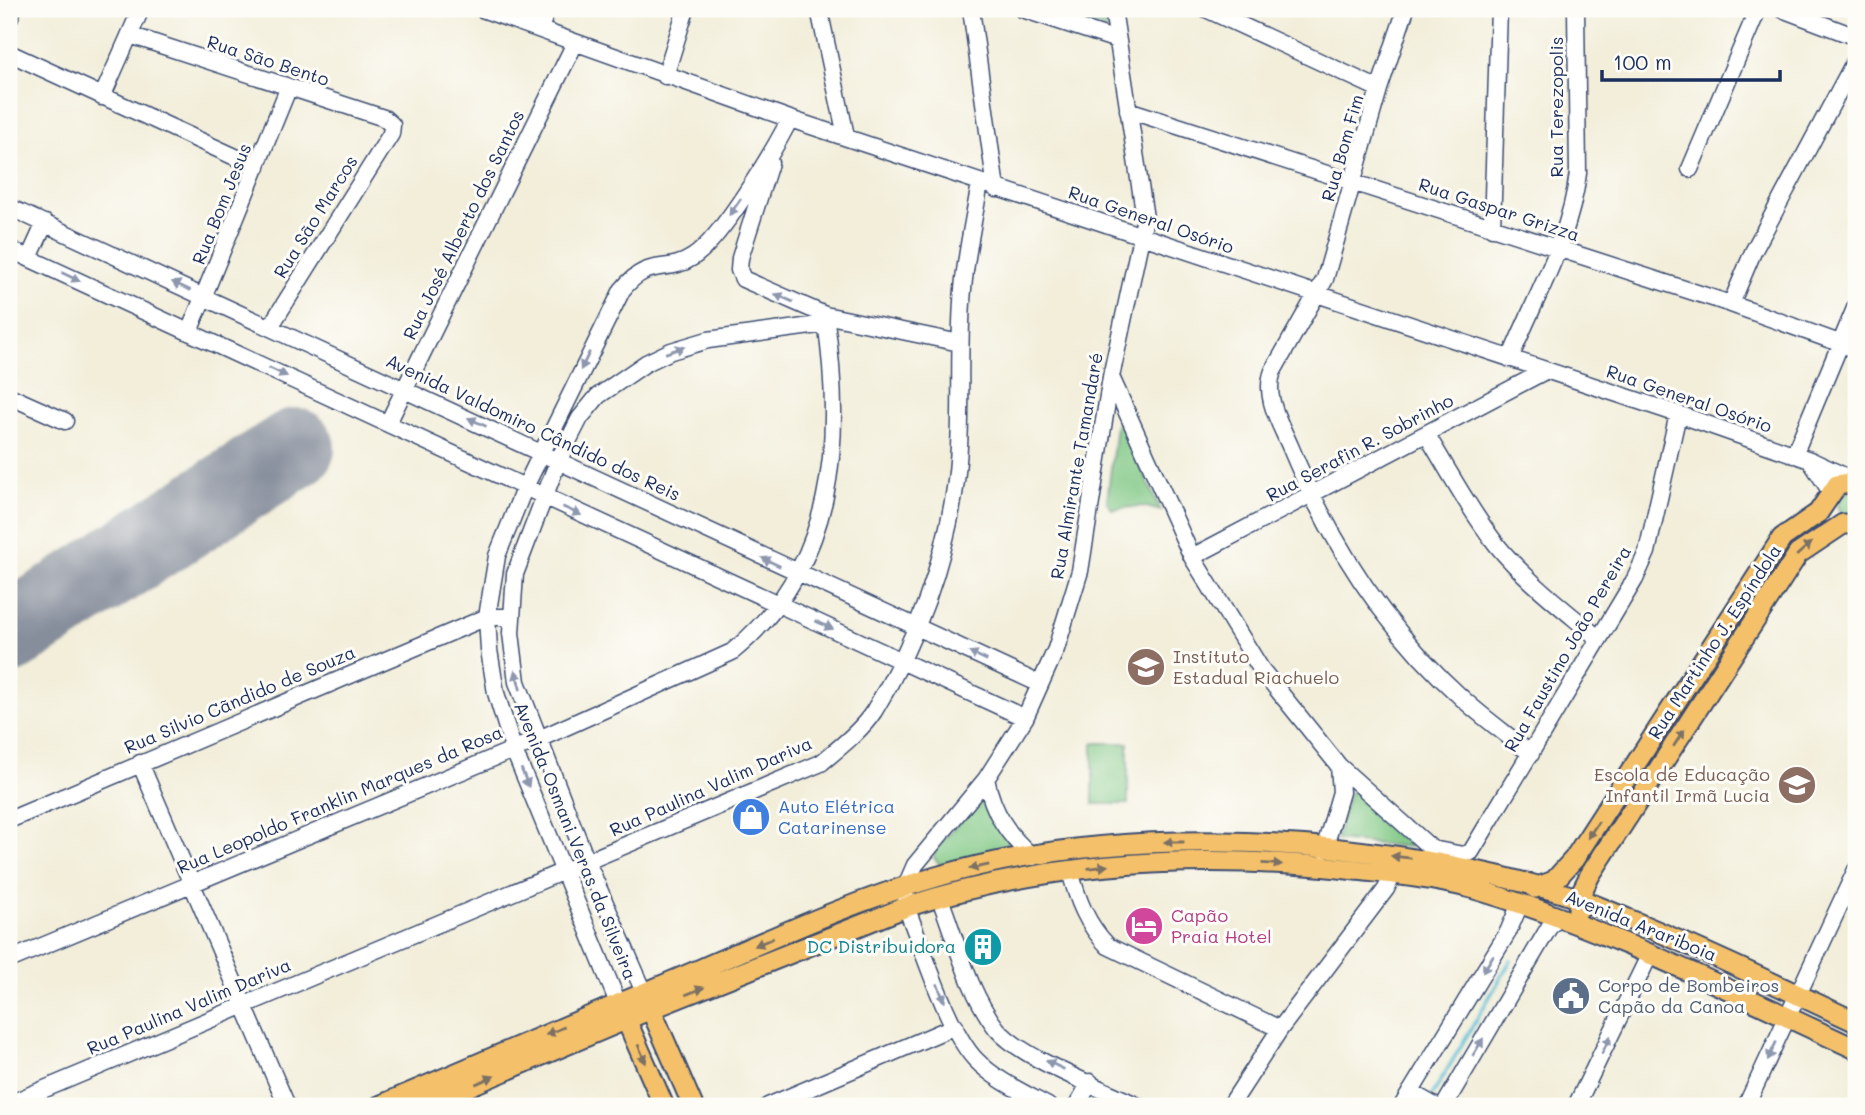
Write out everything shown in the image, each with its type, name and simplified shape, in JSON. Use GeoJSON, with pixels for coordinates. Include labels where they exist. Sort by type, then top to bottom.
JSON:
{"type":"FeatureCollection","features":[{"type":"Feature","properties":{"kind":"main road","name":"Rua Martinho J. Espíndola"},"geometry":{"type":"LineString","coordinates":[[1520,904],[1522,894],[1554,881],[1574,859],[1782,538],[1818,513],[1837,485],[1856,482]]}},
{"type":"Feature","properties":{"kind":"main road"},"geometry":{"type":"LineString","coordinates":[[1830,494],[1828,506],[1833,517],[1852,527]]}},
{"type":"Feature","properties":{"kind":"main road","name":"Rua Martinho J. Espíndola"},"geometry":{"type":"LineString","coordinates":[[1580,900],[1590,875],[1798,554],[1852,527]]}},
{"type":"Feature","properties":{"kind":"main road","name":"Avenida Arariboia"},"geometry":{"type":"LineString","coordinates":[[906,897],[965,870],[1118,844],[1256,842],[1324,850],[1431,854],[1580,900],[1718,957],[1856,1022]]}},
{"type":"Feature","properties":{"kind":"main road","name":"Avenida Arariboia"},"geometry":{"type":"LineString","coordinates":[[906,897],[939,896],[1070,870],[1130,863],[1239,862],[1323,866],[1393,874],[1468,887],[1562,918],[1669,962],[1856,1049]]}},
{"type":"Feature","properties":{"kind":"main road"},"geometry":{"type":"LineString","coordinates":[[422,1106],[648,1001],[906,897]]}},
{"type":"Feature","properties":{"kind":"main road"},"geometry":{"type":"LineString","coordinates":[[1562,918],[1575,913],[1580,900]]}},
{"type":"Feature","properties":{"kind":"main road"},"geometry":{"type":"LineString","coordinates":[[1669,962],[1679,940]]}},
{"type":"Feature","properties":{"kind":"main road"},"geometry":{"type":"LineString","coordinates":[[1707,980],[1718,957]]}},
{"type":"Feature","properties":{"kind":"main road"},"geometry":{"type":"LineString","coordinates":[[648,1001],[692,1106]]}},
{"type":"Feature","properties":{"kind":"main road"},"geometry":{"type":"LineString","coordinates":[[1822,1033],[1831,1010]]}},
{"type":"Feature","properties":{"kind":"main road"},"geometry":{"type":"LineString","coordinates":[[379,1106],[623,1012]]}},
{"type":"Feature","properties":{"kind":"main road"},"geometry":{"type":"LineString","coordinates":[[623,1012],[664,1106]]}},
{"type":"Feature","properties":{"kind":"street"},"geometry":{"type":"LineString","coordinates":[[9,19],[13,9]]}},
{"type":"Feature","properties":{"kind":"street"},"geometry":{"type":"LineString","coordinates":[[102,97],[141,9]]}},
{"type":"Feature","properties":{"kind":"street","name":"Rua General Osório"},"geometry":{"type":"LineString","coordinates":[[482,9],[790,119],[1317,297],[1678,414],[1810,460],[1856,482]]}},
{"type":"Feature","properties":{"kind":"street"},"geometry":{"type":"LineString","coordinates":[[541,29],[547,9]]}},
{"type":"Feature","properties":{"kind":"street"},"geometry":{"type":"LineString","coordinates":[[665,76],[686,9]]}},
{"type":"Feature","properties":{"kind":"street"},"geometry":{"type":"LineString","coordinates":[[820,9],[846,136]]}},
{"type":"Feature","properties":{"kind":"street","name":"Rua Paulina Valim Dariva"},"geometry":{"type":"LineString","coordinates":[[9,1104],[821,763],[845,743],[873,712],[914,627],[946,535],[956,479],[963,286],[988,186],[971,9]]}},
{"type":"Feature","properties":{"kind":"street"},"geometry":{"type":"LineString","coordinates":[[1022,9],[1039,11],[1117,40]]}},
{"type":"Feature","properties":{"kind":"street","name":"Rua Almirante Tamandaré"},"geometry":{"type":"LineString","coordinates":[[906,897],[915,865],[986,779],[1025,718],[1056,649],[1080,571],[1111,377],[1145,218],[1113,9]]}},
{"type":"Feature","properties":{"kind":"street"},"geometry":{"type":"LineString","coordinates":[[1206,9],[1379,89]]}},
{"type":"Feature","properties":{"kind":"street","name":"Rua Bom Fim"},"geometry":{"type":"LineString","coordinates":[[1406,9],[1379,89],[1317,297],[1270,379],[1270,401],[1310,497],[1335,543],[1369,595],[1410,645],[1463,699],[1531,754]]}},
{"type":"Feature","properties":{"kind":"street"},"geometry":{"type":"LineString","coordinates":[[1492,228],[1499,9]]}},
{"type":"Feature","properties":{"kind":"street","name":"Rua Terezopolis"},"geometry":{"type":"LineString","coordinates":[[1510,359],[1559,250],[1576,196],[1576,9]]}},
{"type":"Feature","properties":{"kind":"street"},"geometry":{"type":"LineString","coordinates":[[1690,169],[1758,9]]}},
{"type":"Feature","properties":{"kind":"street"},"geometry":{"type":"LineString","coordinates":[[1782,9],[1856,37]]}},
{"type":"Feature","properties":{"kind":"street","name":"Rua São Bento"},"geometry":{"type":"LineString","coordinates":[[130,35],[288,89],[384,118],[392,125]]}},
{"type":"Feature","properties":{"kind":"street","name":"Rua José Alberto dos Santos"},"geometry":{"type":"LineString","coordinates":[[388,423],[575,43]]}},
{"type":"Feature","properties":{"kind":"street"},"geometry":{"type":"LineString","coordinates":[[9,53],[257,167]]}},
{"type":"Feature","properties":{"kind":"street"},"geometry":{"type":"LineString","coordinates":[[1731,304],[1764,230],[1856,59]]}},
{"type":"Feature","properties":{"kind":"street","name":"Rua Bom Jesus"},"geometry":{"type":"LineString","coordinates":[[189,332],[288,89]]}},
{"type":"Feature","properties":{"kind":"street","name":"Rua Gaspar Grizza"},"geometry":{"type":"LineString","coordinates":[[1128,110],[1731,304],[1856,349]]}},
{"type":"Feature","properties":{"kind":"street"},"geometry":{"type":"LineString","coordinates":[[790,119],[774,150],[740,257],[739,270],[750,284],[825,319],[960,343]]}},
{"type":"Feature","properties":{"kind":"street","name":"Rua São Marcos"},"geometry":{"type":"LineString","coordinates":[[270,327],[391,134],[392,125]]}},
{"type":"Feature","properties":{"kind":"street","name":"Avenida Osmani Veras da Silveira"},"geometry":{"type":"LineString","coordinates":[[623,1012],[513,748],[496,693],[488,650],[493,570],[524,488],[622,290],[641,271],[692,258],[709,244],[774,150]]}},
{"type":"Feature","properties":{"kind":"street","name":"Avenida Valdomiro Cândido dos Reis"},"geometry":{"type":"LineString","coordinates":[[9,207],[542,452],[799,575],[1040,684]]}},
{"type":"Feature","properties":{"kind":"street"},"geometry":{"type":"LineString","coordinates":[[29,258],[45,223]]}},
{"type":"Feature","properties":{"kind":"street"},"geometry":{"type":"LineString","coordinates":[[9,249],[388,423],[543,498],[1025,718]]}},
{"type":"Feature","properties":{"kind":"street"},"geometry":{"type":"LineString","coordinates":[[1794,455],[1856,306]]}},
{"type":"Feature","properties":{"kind":"street"},"geometry":{"type":"LineString","coordinates":[[558,461],[580,418],[598,396],[646,363],[671,351],[708,340],[825,319]]}},
{"type":"Feature","properties":{"kind":"street","name":"Rua Leopoldo Franklin Marques da Rosa"},"geometry":{"type":"LineString","coordinates":[[9,960],[539,739],[732,652],[753,635],[780,604],[799,575],[826,490],[834,437],[825,319]]}},
{"type":"Feature","properties":{"kind":"street","name":"Rua Serafin R. Sobrinho"},"geometry":{"type":"LineString","coordinates":[[1192,557],[1545,371]]}},
{"type":"Feature","properties":{"kind":"street"},"geometry":{"type":"LineString","coordinates":[[1111,377],[1192,557],[1261,669],[1339,766],[1431,854]]}},
{"type":"Feature","properties":{"kind":"street"},"geometry":{"type":"LineString","coordinates":[[9,396],[65,421]]}},
{"type":"Feature","properties":{"kind":"street","name":"Rua Faustino João Pereira"},"geometry":{"type":"LineString","coordinates":[[1431,854],[1463,855],[1471,852],[1599,639],[1647,552],[1678,414]]}},
{"type":"Feature","properties":{"kind":"street"},"geometry":{"type":"LineString","coordinates":[[1427,435],[1469,505],[1498,546],[1536,584],[1599,639]]}},
{"type":"Feature","properties":{"kind":"street"},"geometry":{"type":"LineString","coordinates":[[1810,460],[1830,494]]}},
{"type":"Feature","properties":{"kind":"street","name":"Avenida Osmani Veras da Silveira"},"geometry":{"type":"LineString","coordinates":[[558,461],[515,574],[511,617],[512,651],[517,682],[587,862],[648,1001]]}},
{"type":"Feature","properties":{"kind":"street"},"geometry":{"type":"LineString","coordinates":[[493,570],[515,574]]}},
{"type":"Feature","properties":{"kind":"street"},"geometry":{"type":"LineString","coordinates":[[488,617],[511,617]]}},
{"type":"Feature","properties":{"kind":"street","name":"Rua Silvio Cãndido de Souza"},"geometry":{"type":"LineString","coordinates":[[9,820],[488,617]]}},
{"type":"Feature","properties":{"kind":"street"},"geometry":{"type":"LineString","coordinates":[[141,763],[287,1106]]}},
{"type":"Feature","properties":{"kind":"street"},"geometry":{"type":"LineString","coordinates":[[1324,850],[1341,792],[1339,766]]}},
{"type":"Feature","properties":{"kind":"street"},"geometry":{"type":"LineString","coordinates":[[986,779],[991,803],[1002,825],[1014,841],[1033,857]]}},
{"type":"Feature","properties":{"kind":"street"},"geometry":{"type":"LineString","coordinates":[[1070,870],[1077,897],[1091,925],[1108,946],[1280,1029]]}},
{"type":"Feature","properties":{"kind":"street"},"geometry":{"type":"LineString","coordinates":[[1746,1106],[1856,870]]}},
{"type":"Feature","properties":{"kind":"street"},"geometry":{"type":"LineString","coordinates":[[1230,1106],[1280,1029],[1386,889],[1393,874]]}},
{"type":"Feature","properties":{"kind":"street"},"geometry":{"type":"LineString","coordinates":[[939,896],[981,1005],[999,1031],[1022,1049],[1138,1106]]}},
{"type":"Feature","properties":{"kind":"street"},"geometry":{"type":"LineString","coordinates":[[906,897],[955,1026],[975,1059],[1002,1081],[1048,1106]]}},
{"type":"Feature","properties":{"kind":"street"},"geometry":{"type":"LineString","coordinates":[[1435,1106],[1406,1099],[1508,932],[1520,904]]}},
{"type":"Feature","properties":{"kind":"street"},"geometry":{"type":"LineString","coordinates":[[1444,1106],[1551,924],[1562,918]]}},
{"type":"Feature","properties":{"kind":"street"},"geometry":{"type":"LineString","coordinates":[[1576,1106],[1650,954]]}},
{"type":"Feature","properties":{"kind":"street"},"geometry":{"type":"LineString","coordinates":[[768,1106],[955,1026]]}},
{"type":"Feature","properties":{"kind":"street"},"geometry":{"type":"LineString","coordinates":[[1077,1106],[1090,1082]]}},
{"type":"Feature","properties":{"kind":"green space"},"geometry":{"type":"Polygon","coordinates":[[[1050,9],[1107,9],[1110,31],[1050,9]]]}},
{"type":"Feature","properties":{"kind":"green space"},"geometry":{"type":"Polygon","coordinates":[[[1120,422],[1161,511],[1143,506],[1112,509],[1107,502],[1116,425],[1120,422]]]}},
{"type":"Feature","properties":{"kind":"green space"},"geometry":{"type":"Polygon","coordinates":[[[1851,491],[1856,492],[1856,516],[1845,516],[1838,505],[1840,498],[1851,491]]]}},
{"type":"Feature","properties":{"kind":"green space"},"geometry":{"type":"Polygon","coordinates":[[[1093,743],[1128,743],[1128,804],[1093,804],[1093,743]]]}},
{"type":"Feature","properties":{"kind":"green space"},"geometry":{"type":"Polygon","coordinates":[[[1357,790],[1411,836],[1410,847],[1336,840],[1349,793],[1357,790]]]}},
{"type":"Feature","properties":{"kind":"green space"},"geometry":{"type":"Polygon","coordinates":[[[976,801],[984,803],[1009,840],[1007,853],[944,869],[934,858],[934,852],[976,801]]]}},
{"type":"Feature","properties":{"kind":"waterway"},"geometry":{"type":"LineString","coordinates":[[1798,543],[1823,522]]}},
{"type":"Feature","properties":{"kind":"waterway"},"geometry":{"type":"LineString","coordinates":[[1734,635],[1792,548]]}},
{"type":"Feature","properties":{"kind":"waterway"},"geometry":{"type":"LineString","coordinates":[[1433,1094],[1511,960]]}},
{"type":"Feature","properties":{"kind":"runway"},"geometry":{"type":"LineString","coordinates":[[9,634],[295,448]]}},
{"type":"Feature","properties":{"kind":"place","name":"Instituto Estadual Riachuelo"},"geometry":{"type":"Point","coordinates":[1146,667]}},
{"type":"Feature","properties":{"kind":"place","name":"Escola de Educação Infantil Irmã Lucia"},"geometry":{"type":"Point","coordinates":[1797,785]}},
{"type":"Feature","properties":{"kind":"place","name":"Auto Elétrica Catarinense"},"geometry":{"type":"Point","coordinates":[751,817]}},
{"type":"Feature","properties":{"kind":"place","name":"Capão Praia Hotel"},"geometry":{"type":"Point","coordinates":[1144,926]}},
{"type":"Feature","properties":{"kind":"place","name":"DC Distribuidora"},"geometry":{"type":"Point","coordinates":[983,947]}},
{"type":"Feature","properties":{"kind":"place","name":"Corpo de Bombeiros Capão da Canoa"},"geometry":{"type":"Point","coordinates":[1571,996]}}]}
